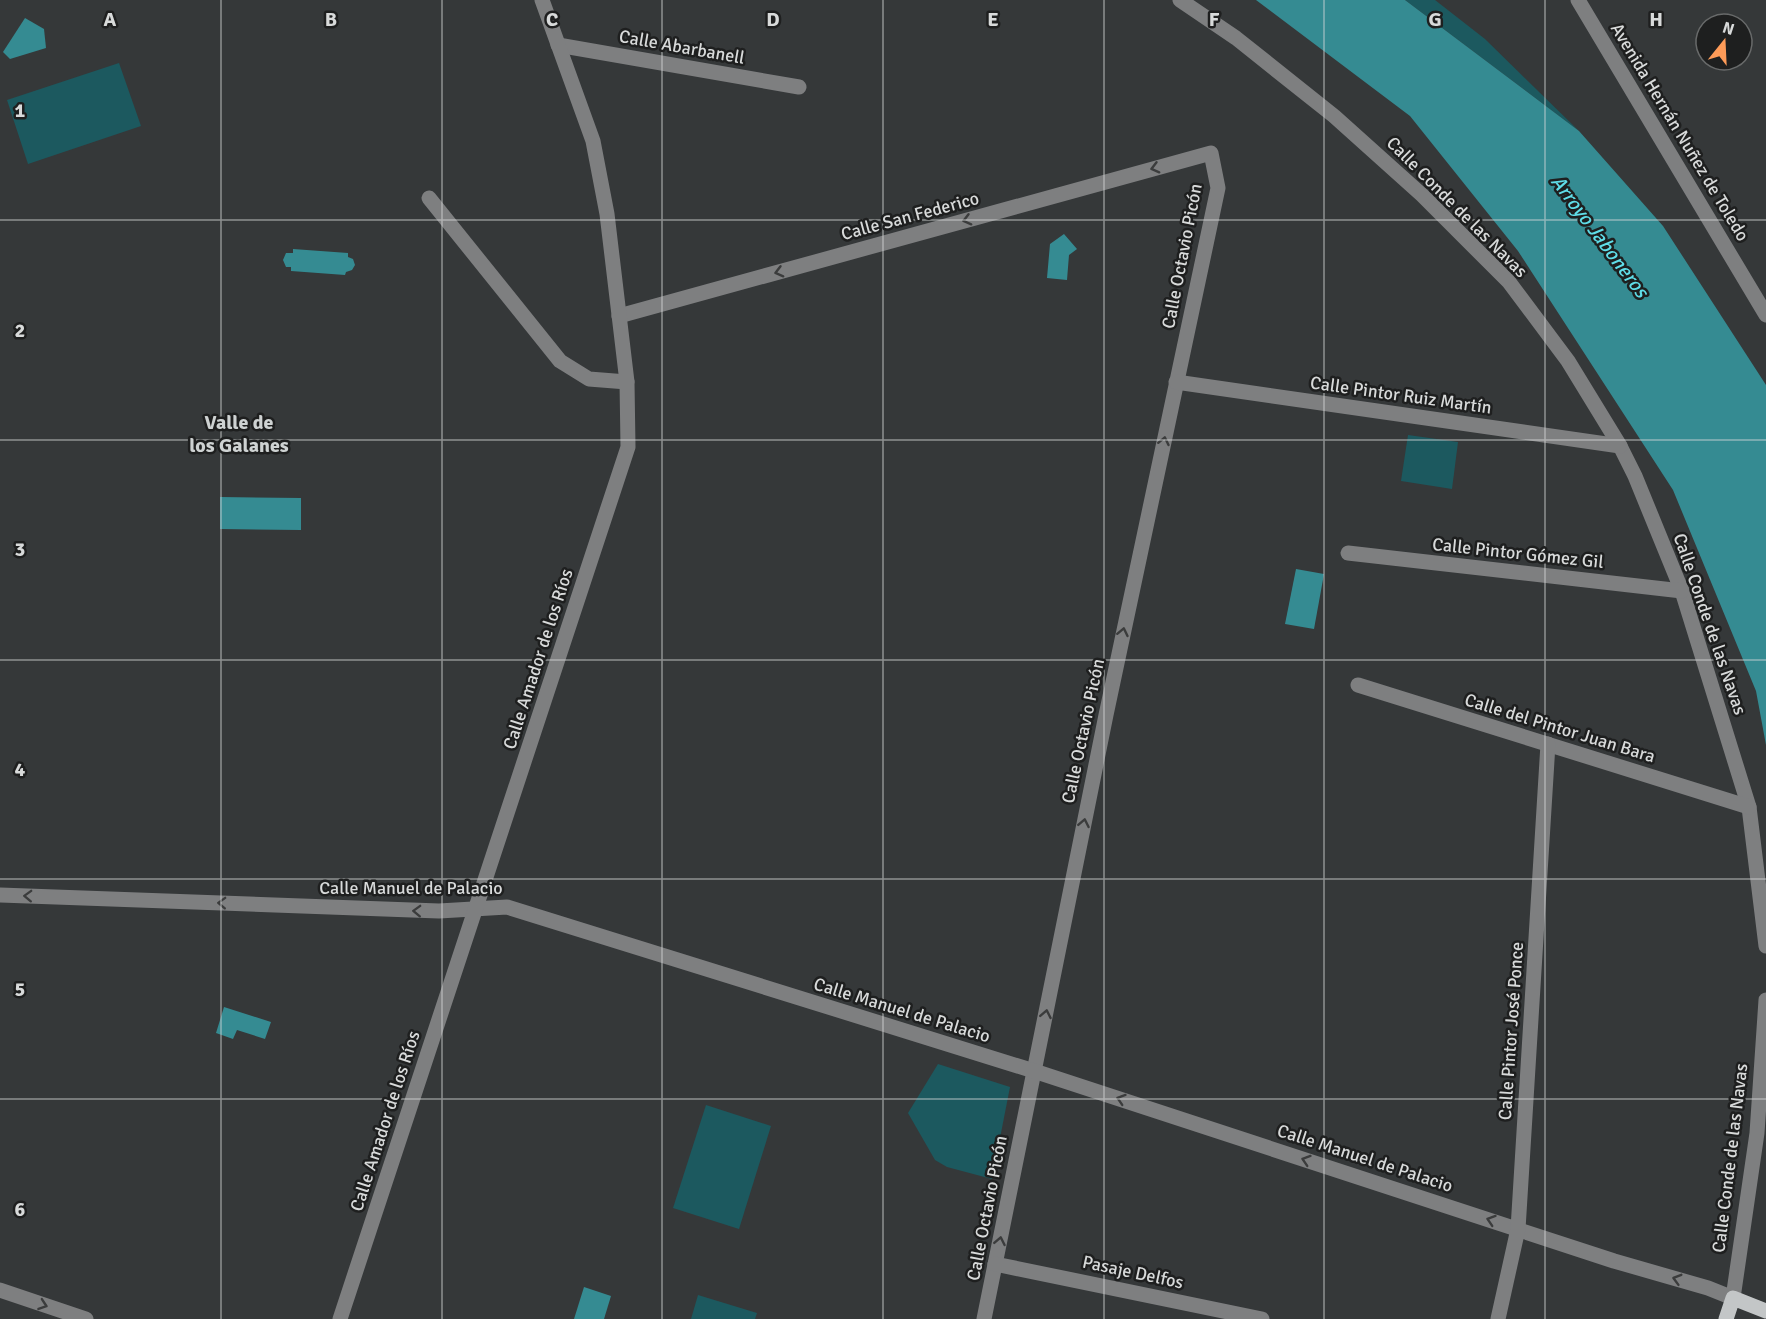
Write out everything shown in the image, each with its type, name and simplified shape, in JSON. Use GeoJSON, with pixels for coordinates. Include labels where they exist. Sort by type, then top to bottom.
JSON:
{"type":"FeatureCollection","features":[{"type":"Feature","properties":{"kind":"main road","name":"Calle Manuel de Palacio"},"geometry":{"type":"LineString","coordinates":[[1733,1298],[1761,1310]]}},
{"type":"Feature","properties":{"kind":"main road","name":"Calle Conde de las Navas"},"geometry":{"type":"LineString","coordinates":[[1726,1319],[1733,1298]]}},
{"type":"Feature","properties":{"kind":"street","name":"Calle Amador de los Ríos"},"geometry":{"type":"LineString","coordinates":[[340,1319],[628,447],[627,382],[620,316],[607,214],[593,141],[542,0]]}},
{"type":"Feature","properties":{"kind":"street","name":"Calle Conde de las Navas"},"geometry":{"type":"LineString","coordinates":[[1180,0],[1236,38],[1334,116],[1422,195],[1501,274],[1568,362],[1620,446],[1635,476],[1682,591],[1749,807],[1766,946]]}},
{"type":"Feature","properties":{"kind":"street","name":"Avenida Hernán Nuñez de Toledo"},"geometry":{"type":"LineString","coordinates":[[1578,0],[1766,315]]}},
{"type":"Feature","properties":{"kind":"street","name":"Calle Abarbanell"},"geometry":{"type":"LineString","coordinates":[[558,45],[799,87]]}},
{"type":"Feature","properties":{"kind":"street","name":"Calle San Federico"},"geometry":{"type":"LineString","coordinates":[[620,316],[1211,153]]}},
{"type":"Feature","properties":{"kind":"street","name":"Calle Octavio Picón"},"geometry":{"type":"LineString","coordinates":[[984,1319],[1106,715],[1218,188],[1211,153]]}},
{"type":"Feature","properties":{"kind":"street"},"geometry":{"type":"LineString","coordinates":[[429,198],[560,361],[588,379],[627,382]]}},
{"type":"Feature","properties":{"kind":"street","name":"Calle Pintor Ruiz Martín"},"geometry":{"type":"LineString","coordinates":[[1176,382],[1620,446]]}},
{"type":"Feature","properties":{"kind":"street","name":"Calle Pintor Gómez Gil"},"geometry":{"type":"LineString","coordinates":[[1348,553],[1682,591]]}},
{"type":"Feature","properties":{"kind":"street","name":"Calle del Pintor Juan Bara"},"geometry":{"type":"LineString","coordinates":[[1359,685],[1749,807]]}},
{"type":"Feature","properties":{"kind":"street","name":"Calle Pintor José Ponce"},"geometry":{"type":"LineString","coordinates":[[1498,1319],[1518,1229],[1548,744]]}},
{"type":"Feature","properties":{"kind":"street","name":"Calle Manuel de Palacio"},"geometry":{"type":"LineString","coordinates":[[0,895],[427,911],[507,907],[1034,1071],[1733,1298]]}},
{"type":"Feature","properties":{"kind":"street","name":"Calle Conde de las Navas"},"geometry":{"type":"LineString","coordinates":[[1733,1298],[1757,1133],[1766,1000]]}},
{"type":"Feature","properties":{"kind":"street","name":"Pasaje Delfos"},"geometry":{"type":"LineString","coordinates":[[995,1264],[1263,1319]]}},
{"type":"Feature","properties":{"kind":"street"},"geometry":{"type":"LineString","coordinates":[[0,1290],[86,1319]]}},
{"type":"Feature","properties":{"kind":"shaded area"},"geometry":{"type":"Polygon","coordinates":[[[1405,0],[1435,0],[1485,39],[1579,131],[1405,0]]]}},
{"type":"Feature","properties":{"kind":"shaded area"},"geometry":{"type":"Polygon","coordinates":[[[119,63],[141,126],[28,164],[7,100],[119,63]]]}},
{"type":"Feature","properties":{"kind":"shaded area"},"geometry":{"type":"Polygon","coordinates":[[[1408,435],[1458,442],[1452,489],[1401,481],[1408,435]]]}},
{"type":"Feature","properties":{"kind":"shaded area"},"geometry":{"type":"Polygon","coordinates":[[[938,1064],[1010,1087],[992,1179],[947,1167],[935,1160],[908,1113],[938,1064]]]}},
{"type":"Feature","properties":{"kind":"shaded area"},"geometry":{"type":"Polygon","coordinates":[[[706,1105],[771,1126],[739,1229],[673,1208],[706,1105]]]}},
{"type":"Feature","properties":{"kind":"shaded area"},"geometry":{"type":"Polygon","coordinates":[[[698,1295],[757,1313],[755,1319],[691,1319],[698,1295]]]}},
{"type":"Feature","properties":{"kind":"water","name":"Arroyo Jaboneros"},"geometry":{"type":"Polygon","coordinates":[[[1256,0],[1405,0],[1579,131],[1663,226],[1766,385],[1766,745],[1756,691],[1673,490],[1518,251],[1410,116],[1256,0]]]}},
{"type":"Feature","properties":{"kind":"water"},"geometry":{"type":"Polygon","coordinates":[[[25,18],[44,29],[46,48],[10,59],[3,52],[25,18]]]}},
{"type":"Feature","properties":{"kind":"water"},"geometry":{"type":"Polygon","coordinates":[[[1064,234],[1077,249],[1069,255],[1067,280],[1047,278],[1050,244],[1064,234]]]}},
{"type":"Feature","properties":{"kind":"water"},"geometry":{"type":"Polygon","coordinates":[[[293,249],[348,253],[348,257],[353,259],[355,265],[345,275],[291,271],[291,267],[286,267],[283,260],[286,253],[293,253],[293,249]]]}},
{"type":"Feature","properties":{"kind":"water"},"geometry":{"type":"Polygon","coordinates":[[[220,497],[301,498],[301,530],[220,529],[220,497]]]}},
{"type":"Feature","properties":{"kind":"water"},"geometry":{"type":"Polygon","coordinates":[[[1296,569],[1324,574],[1314,629],[1285,624],[1296,569]]]}},
{"type":"Feature","properties":{"kind":"water"},"geometry":{"type":"Polygon","coordinates":[[[224,1007],[271,1022],[265,1039],[237,1030],[233,1039],[216,1033],[224,1007]]]}},
{"type":"Feature","properties":{"kind":"water"},"geometry":{"type":"Polygon","coordinates":[[[584,1287],[611,1296],[604,1319],[574,1319],[584,1287]]]}},
{"type":"Feature","properties":{"kind":"district","name":"Valle de los Galanes"},"geometry":{"type":"Point","coordinates":[239,434]}}]}
